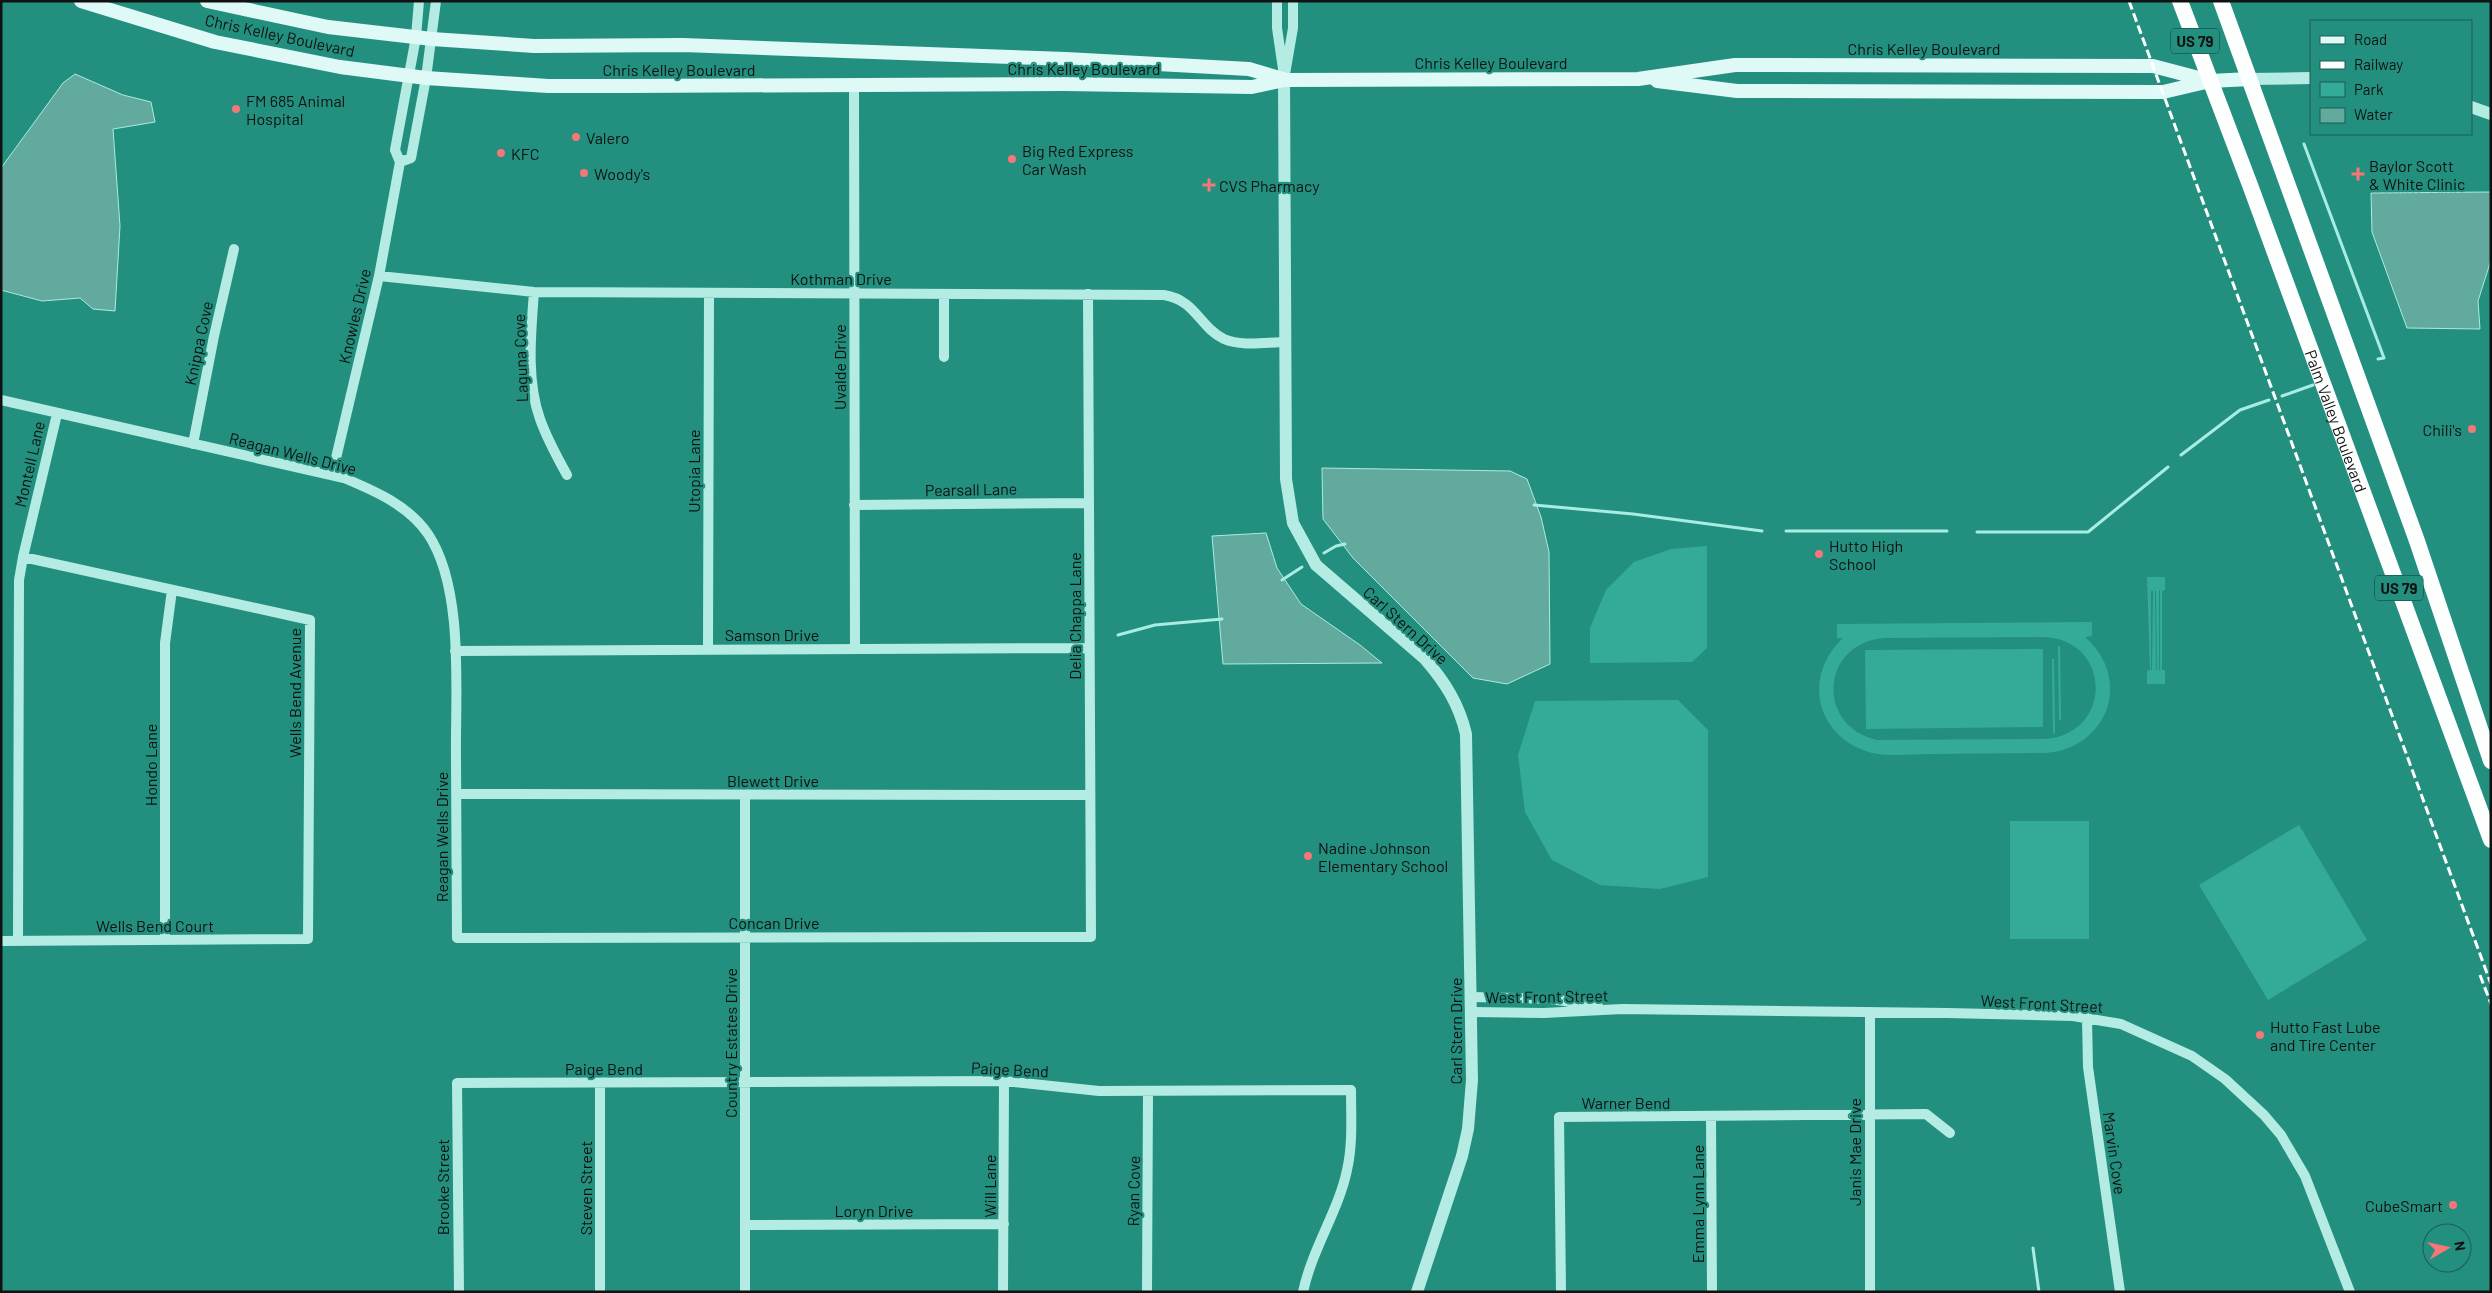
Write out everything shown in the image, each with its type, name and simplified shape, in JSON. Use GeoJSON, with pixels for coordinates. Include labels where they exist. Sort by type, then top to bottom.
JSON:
{"type":"FeatureCollection","features":[{"type":"Feature","properties":{"kind":"highway","name":"Palm Valley Boulevard"},"geometry":{"type":"LineString","coordinates":[[2180,1],[2491,840]]}},
{"type":"Feature","properties":{"kind":"highway","name":"Palm Valley Boulevard"},"geometry":{"type":"LineString","coordinates":[[2221,1],[2417,541],[2491,761]]}},
{"type":"Feature","properties":{"kind":"main road","name":"Chris Kelley Boulevard"},"geometry":{"type":"LineString","coordinates":[[81,1],[215,42],[340,67],[426,78],[548,86],[1065,84],[1252,87],[1284,80],[1638,79],[1736,91],[2163,92],[2210,81],[2250,79]]}},
{"type":"Feature","properties":{"kind":"main road","name":"Chris Kelley Boulevard"},"geometry":{"type":"LineString","coordinates":[[206,1],[328,27],[432,39],[534,46],[683,45],[1066,59],[1249,69],[1284,80]]}},
{"type":"Feature","properties":{"kind":"main road","name":"Chris Kelley Boulevard"},"geometry":{"type":"LineString","coordinates":[[1638,79],[1735,65],[2153,66],[2210,81]]}},
{"type":"Feature","properties":{"kind":"street","name":"Knowles Drive"},"geometry":{"type":"LineString","coordinates":[[332,475],[380,276],[400,162],[395,150],[416,37],[419,1]]}},
{"type":"Feature","properties":{"kind":"street","name":"Knowles Drive"},"geometry":{"type":"LineString","coordinates":[[400,162],[411,158],[426,78],[436,1]]}},
{"type":"Feature","properties":{"kind":"street","name":"Carl Stern Drive"},"geometry":{"type":"LineString","coordinates":[[1277,1],[1277,28],[1284,80],[1286,479],[1293,522],[1299,537],[1316,565],[1425,659],[1437,673],[1454,699],[1464,724],[1467,749],[1472,997],[1472,1080],[1468,1129],[1457,1172],[1417,1292]]}},
{"type":"Feature","properties":{"kind":"street","name":"Carl Stern Drive"},"geometry":{"type":"LineString","coordinates":[[1284,80],[1293,28],[1293,1]]}},
{"type":"Feature","properties":{"kind":"street"},"geometry":{"type":"LineString","coordinates":[[2250,79],[2310,78]]}},
{"type":"Feature","properties":{"kind":"street","name":"Uvalde Drive"},"geometry":{"type":"LineString","coordinates":[[854,86],[855,649]]}},
{"type":"Feature","properties":{"kind":"street"},"geometry":{"type":"LineString","coordinates":[[2472,107],[2491,114]]}},
{"type":"Feature","properties":{"kind":"street","name":"Knippa Cove"},"geometry":{"type":"LineString","coordinates":[[193,444],[214,336],[234,249]]}},
{"type":"Feature","properties":{"kind":"street","name":"Kothman Drive"},"geometry":{"type":"LineString","coordinates":[[380,276],[534,292],[1088,294],[1175,297],[1186,302],[1215,333],[1224,338],[1241,342],[1286,342]]}},
{"type":"Feature","properties":{"kind":"street","name":"Laguna Cove"},"geometry":{"type":"LineString","coordinates":[[534,292],[531,326],[534,395],[549,443],[567,476]]}},
{"type":"Feature","properties":{"kind":"street","name":"Utopia Lane"},"geometry":{"type":"LineString","coordinates":[[708,650],[709,293]]}},
{"type":"Feature","properties":{"kind":"street"},"geometry":{"type":"LineString","coordinates":[[944,294],[944,357]]}},
{"type":"Feature","properties":{"kind":"street","name":"Delia Chappa Lane"},"geometry":{"type":"LineString","coordinates":[[1088,294],[1091,937]]}},
{"type":"Feature","properties":{"kind":"street","name":"Reagan Wells Drive"},"geometry":{"type":"LineString","coordinates":[[1,400],[332,475],[388,497],[427,533],[442,560],[449,590],[455,651],[457,938]]}},
{"type":"Feature","properties":{"kind":"street","name":"Montell Lane"},"geometry":{"type":"LineString","coordinates":[[18,941],[18,607],[22,557],[57,414]]}},
{"type":"Feature","properties":{"kind":"street","name":"Pearsall Lane"},"geometry":{"type":"LineString","coordinates":[[854,506],[1089,503]]}},
{"type":"Feature","properties":{"kind":"street","name":"Wells Bend Avenue"},"geometry":{"type":"LineString","coordinates":[[22,557],[310,620],[308,939]]}},
{"type":"Feature","properties":{"kind":"street","name":"Hondo Lane"},"geometry":{"type":"LineString","coordinates":[[165,940],[165,643],[172,590]]}},
{"type":"Feature","properties":{"kind":"street","name":"Samson Drive"},"geometry":{"type":"LineString","coordinates":[[455,651],[1090,648]]}},
{"type":"Feature","properties":{"kind":"street","name":"Blewett Drive"},"geometry":{"type":"LineString","coordinates":[[456,794],[1090,795]]}},
{"type":"Feature","properties":{"kind":"street","name":"Country Estates Drive"},"geometry":{"type":"LineString","coordinates":[[745,795],[745,1292]]}},
{"type":"Feature","properties":{"kind":"street","name":"Concan Drive"},"geometry":{"type":"LineString","coordinates":[[457,938],[1091,937]]}},
{"type":"Feature","properties":{"kind":"street","name":"Wells Bend Court"},"geometry":{"type":"LineString","coordinates":[[1,941],[308,939]]}},
{"type":"Feature","properties":{"kind":"street","name":"West Front Street"},"geometry":{"type":"LineString","coordinates":[[1472,997],[1551,999],[1622,1009]]}},
{"type":"Feature","properties":{"kind":"street","name":"West Front Street"},"geometry":{"type":"LineString","coordinates":[[1472,1012],[1544,1013],[1622,1009],[1870,1012],[2087,1018],[2121,1024],[2188,1054],[2225,1079],[2264,1115],[2285,1141],[2305,1176],[2350,1292]]}},
{"type":"Feature","properties":{"kind":"street","name":"Janis Mae Drive"},"geometry":{"type":"LineString","coordinates":[[1870,1012],[1870,1292]]}},
{"type":"Feature","properties":{"kind":"street","name":"Marvin Cove"},"geometry":{"type":"LineString","coordinates":[[2087,1018],[2088,1067],[2120,1292]]}},
{"type":"Feature","properties":{"kind":"street","name":"Paige Bend"},"geometry":{"type":"LineString","coordinates":[[456,1083],[600,1084],[745,1081],[1004,1081],[1099,1091],[1350,1090],[1351,1138],[1347,1171],[1313,1255],[1303,1292]]}},
{"type":"Feature","properties":{"kind":"street","name":"Will Lane"},"geometry":{"type":"LineString","coordinates":[[1003,1292],[1004,1081]]}},
{"type":"Feature","properties":{"kind":"street","name":"Brooke Street"},"geometry":{"type":"LineString","coordinates":[[456,1083],[459,1292]]}},
{"type":"Feature","properties":{"kind":"street","name":"Steven Street"},"geometry":{"type":"LineString","coordinates":[[600,1084],[600,1292]]}},
{"type":"Feature","properties":{"kind":"street","name":"Ryan Cove"},"geometry":{"type":"LineString","coordinates":[[1147,1292],[1148,1091]]}},
{"type":"Feature","properties":{"kind":"street","name":"Warner Bend"},"geometry":{"type":"LineString","coordinates":[[1561,1292],[1559,1117],[1926,1114],[1950,1133]]}},
{"type":"Feature","properties":{"kind":"street","name":"Emma Lynn Lane"},"geometry":{"type":"LineString","coordinates":[[1711,1116],[1712,1292]]}},
{"type":"Feature","properties":{"kind":"street","name":"Loryn Drive"},"geometry":{"type":"LineString","coordinates":[[745,1225],[1004,1224]]}},
{"type":"Feature","properties":{"kind":"green space"},"geometry":{"type":"Polygon","coordinates":[[[1707,546],[1707,648],[1692,662],[1590,663],[1590,628],[1606,590],[1634,562],[1671,549],[1707,546]]]}},
{"type":"Feature","properties":{"kind":"green space"},"geometry":{"type":"Polygon","coordinates":[[[2147,577],[2165,577],[2165,590],[2162,591],[2162,670],[2165,670],[2165,684],[2147,684],[2147,671],[2150,670],[2147,577]],[[2156,590],[2155,591],[2157,670],[2156,590]],[[2159,590],[2159,670],[2160,591],[2159,590]],[[2151,591],[2152,670],[2153,591],[2151,591]]]}},
{"type":"Feature","properties":{"kind":"green space"},"geometry":{"type":"Polygon","coordinates":[[[2092,622],[2092,636],[2085,637],[2100,654],[2108,672],[2110,691],[2107,709],[2098,725],[2085,739],[2067,748],[2046,753],[1894,755],[1870,752],[1855,746],[1841,737],[1830,724],[1822,708],[1819,691],[1821,674],[1827,658],[1843,638],[1837,638],[1837,624],[2092,622]],[[2045,637],[1884,638],[1863,643],[1848,654],[1838,669],[1834,686],[1835,703],[1843,719],[1857,732],[1877,740],[2046,739],[2068,733],[2084,721],[2093,705],[2096,687],[2092,669],[2083,654],[2067,642],[2045,637]]]}},
{"type":"Feature","properties":{"kind":"green space"},"geometry":{"type":"Polygon","coordinates":[[[2058,646],[2060,646],[2061,720],[2059,720],[2058,646]]]}},
{"type":"Feature","properties":{"kind":"green space"},"geometry":{"type":"Polygon","coordinates":[[[2043,649],[2043,727],[1866,729],[1865,650],[2043,649]]]}},
{"type":"Feature","properties":{"kind":"green space"},"geometry":{"type":"Polygon","coordinates":[[[2052,659],[2054,659],[2055,733],[2053,733],[2052,659]]]}},
{"type":"Feature","properties":{"kind":"green space"},"geometry":{"type":"Polygon","coordinates":[[[1678,700],[1708,730],[1708,877],[1660,889],[1600,885],[1552,860],[1525,812],[1518,755],[1535,701],[1678,700]]]}},
{"type":"Feature","properties":{"kind":"green space"},"geometry":{"type":"Polygon","coordinates":[[[2010,821],[2089,821],[2089,939],[2010,939],[2010,821]]]}},
{"type":"Feature","properties":{"kind":"green space"},"geometry":{"type":"Polygon","coordinates":[[[2299,825],[2367,940],[2268,1000],[2199,885],[2299,825]]]}},
{"type":"Feature","properties":{"kind":"water"},"geometry":{"type":"Polygon","coordinates":[[[75,74],[123,95],[151,102],[155,122],[113,129],[120,226],[115,311],[93,309],[80,298],[42,301],[1,290],[1,168],[63,83],[75,74]]]}},
{"type":"Feature","properties":{"kind":"water"},"geometry":{"type":"Polygon","coordinates":[[[2491,192],[2491,260],[2478,301],[2480,329],[2407,328],[2372,232],[2371,193],[2491,192]]]}},
{"type":"Feature","properties":{"kind":"water"},"geometry":{"type":"Polygon","coordinates":[[[1322,468],[1510,471],[1527,479],[1541,517],[1549,552],[1550,664],[1507,684],[1473,678],[1353,558],[1323,519],[1322,468]]]}},
{"type":"Feature","properties":{"kind":"water"},"geometry":{"type":"Polygon","coordinates":[[[1266,533],[1277,568],[1301,604],[1360,645],[1382,663],[1223,664],[1212,536],[1266,533]]]}},
{"type":"Feature","properties":{"kind":"waterway"},"geometry":{"type":"LineString","coordinates":[[2304,144],[2384,358],[2378,359]]}},
{"type":"Feature","properties":{"kind":"waterway"},"geometry":{"type":"LineString","coordinates":[[2282,396],[2313,385]]}},
{"type":"Feature","properties":{"kind":"waterway"},"geometry":{"type":"LineString","coordinates":[[2181,455],[2240,410],[2269,400]]}},
{"type":"Feature","properties":{"kind":"waterway"},"geometry":{"type":"LineString","coordinates":[[1977,532],[2088,532],[2168,467]]}},
{"type":"Feature","properties":{"kind":"waterway"},"geometry":{"type":"LineString","coordinates":[[1534,505],[1633,514],[1762,531]]}},
{"type":"Feature","properties":{"kind":"waterway"},"geometry":{"type":"LineString","coordinates":[[1786,531],[1947,531]]}},
{"type":"Feature","properties":{"kind":"waterway"},"geometry":{"type":"LineString","coordinates":[[1324,553],[1336,546],[1345,544]]}},
{"type":"Feature","properties":{"kind":"waterway"},"geometry":{"type":"LineString","coordinates":[[1282,580],[1302,567]]}},
{"type":"Feature","properties":{"kind":"waterway"},"geometry":{"type":"LineString","coordinates":[[1118,635],[1155,625],[1222,619]]}},
{"type":"Feature","properties":{"kind":"waterway"},"geometry":{"type":"LineString","coordinates":[[2033,1248],[2039,1292]]}},
{"type":"Feature","properties":{"kind":"railway"},"geometry":{"type":"LineString","coordinates":[[2129,1],[2491,984]]}},
{"type":"Feature","properties":{"kind":"railway"},"geometry":{"type":"LineString","coordinates":[[2480,975],[2491,1004]]}},
{"type":"Feature","properties":{"kind":"place","name":"FM 685 Animal Hospital"},"geometry":{"type":"Point","coordinates":[236,109]}},
{"type":"Feature","properties":{"kind":"place","name":"Valero"},"geometry":{"type":"Point","coordinates":[576,137]}},
{"type":"Feature","properties":{"kind":"place","name":"KFC"},"geometry":{"type":"Point","coordinates":[501,153]}},
{"type":"Feature","properties":{"kind":"place","name":"Big Red Express Car Wash"},"geometry":{"type":"Point","coordinates":[1012,159]}},
{"type":"Feature","properties":{"kind":"place","name":"Woody's"},"geometry":{"type":"Point","coordinates":[584,173]}},
{"type":"Feature","properties":{"kind":"place","name":"Baylor Scott & White Clinic"},"geometry":{"type":"Point","coordinates":[2358,174]}},
{"type":"Feature","properties":{"kind":"place","name":"CVS Pharmacy"},"geometry":{"type":"Point","coordinates":[1209,185]}},
{"type":"Feature","properties":{"kind":"place","name":"Chili's"},"geometry":{"type":"Point","coordinates":[2472,429]}},
{"type":"Feature","properties":{"kind":"place","name":"Hutto High School"},"geometry":{"type":"Point","coordinates":[1819,554]}},
{"type":"Feature","properties":{"kind":"place","name":"Nadine Johnson Elementary School"},"geometry":{"type":"Point","coordinates":[1308,856]}},
{"type":"Feature","properties":{"kind":"place","name":"Hutto Fast Lube and Tire Center"},"geometry":{"type":"Point","coordinates":[2260,1035]}},
{"type":"Feature","properties":{"kind":"place","name":"CubeSmart"},"geometry":{"type":"Point","coordinates":[2453,1205]}}]}
